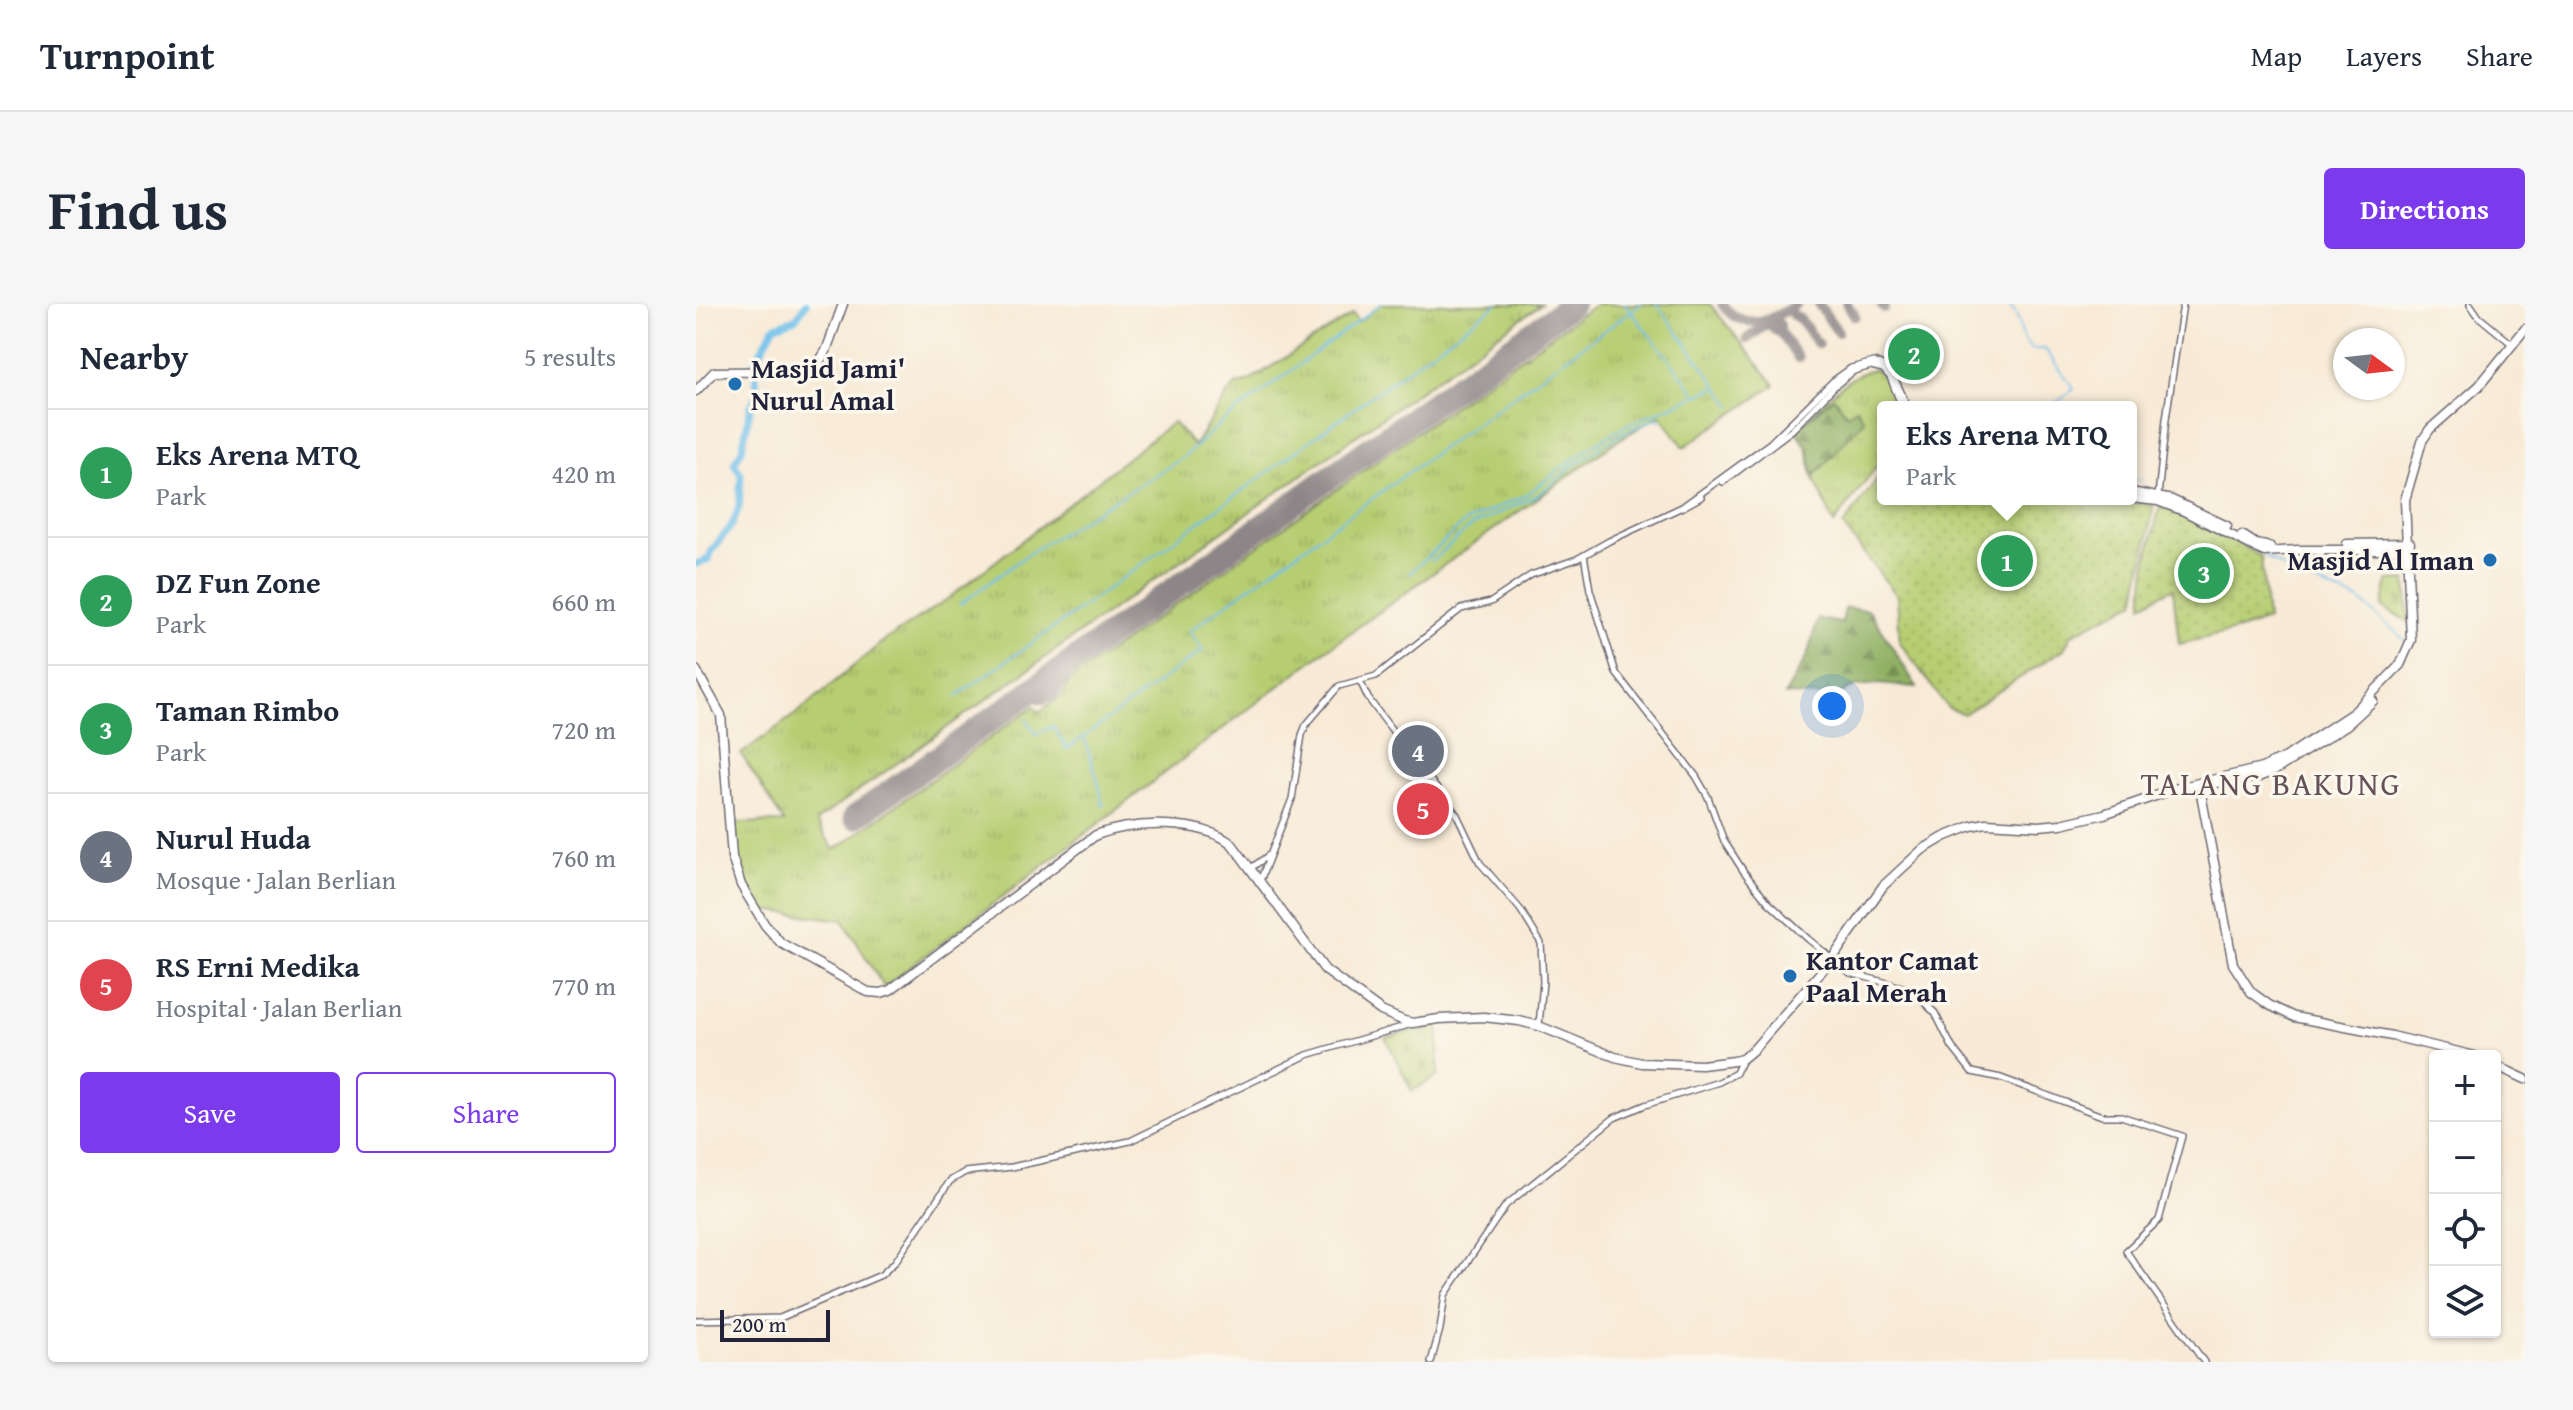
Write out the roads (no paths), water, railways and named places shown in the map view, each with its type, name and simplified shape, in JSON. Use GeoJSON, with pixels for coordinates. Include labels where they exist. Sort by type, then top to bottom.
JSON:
{"type":"FeatureCollection","features":[{"type":"Feature","properties":{"kind":"highway"},"geometry":{"type":"LineString","coordinates":[[696,391],[714,372],[813,371],[826,351],[843,304]]}},
{"type":"Feature","properties":{"kind":"highway"},"geometry":{"type":"LineString","coordinates":[[696,670],[721,715],[732,857],[741,885],[765,925],[781,943],[868,992],[890,990],[1079,845],[1113,829],[1158,826],[1190,828],[1216,833],[1232,844],[1325,970],[1381,1011],[1413,1023],[1489,1017],[1539,1026],[1615,1057],[1642,1063],[1702,1065],[1742,1059],[1832,959],[1883,886],[1922,850],[1944,837],[1966,827],[1986,823],[2061,824],[2104,814],[2178,788],[2258,777],[2282,767],[2348,724],[2411,656],[2417,642],[2408,501],[2424,437],[2479,386],[2525,329]]}},
{"type":"Feature","properties":{"kind":"highway"},"geometry":{"type":"LineString","coordinates":[[2408,501],[2430,437],[2489,382],[2525,336]]}},
{"type":"Feature","properties":{"kind":"highway"},"geometry":{"type":"LineString","coordinates":[[2137,495],[2158,496],[2202,516],[2264,552],[2409,547]]}},
{"type":"Feature","properties":{"kind":"highway"},"geometry":{"type":"LineString","coordinates":[[2137,496],[2202,516]]}},
{"type":"Feature","properties":{"kind":"highway"},"geometry":{"type":"LineString","coordinates":[[2198,785],[2233,964],[2251,992],[2278,1011],[2294,1017],[2450,1050]]}},
{"type":"Feature","properties":{"kind":"highway"},"geometry":{"type":"LineString","coordinates":[[2501,1068],[2525,1079]]}},
{"type":"Feature","properties":{"kind":"street"},"geometry":{"type":"LineString","coordinates":[[2158,496],[2183,304]]}},
{"type":"Feature","properties":{"kind":"street"},"geometry":{"type":"LineString","coordinates":[[2470,304],[2479,317],[2513,345]]}},
{"type":"Feature","properties":{"kind":"street"},"geometry":{"type":"LineString","coordinates":[[1260,881],[1292,799],[1300,739],[1306,725],[1339,686],[1376,676],[1461,609],[1491,602],[1531,575],[1584,555],[1682,507],[1686,508],[1771,444],[1854,371],[1871,366],[1883,369],[1903,401]]}},
{"type":"Feature","properties":{"kind":"street"},"geometry":{"type":"LineString","coordinates":[[1584,555],[1590,590],[1620,680],[1701,784],[1724,841],[1768,902],[1832,959],[1857,976],[1910,989],[1935,1013],[1952,1047],[1972,1072],[2001,1078],[2102,1116],[2121,1116],[2182,1136],[2159,1220],[2126,1251],[2204,1362]]}},
{"type":"Feature","properties":{"kind":"street"},"geometry":{"type":"LineString","coordinates":[[1360,681],[1368,698],[1457,815],[1480,863],[1520,909],[1541,943],[1543,982],[1539,1026]]}},
{"type":"Feature","properties":{"kind":"street"},"geometry":{"type":"LineString","coordinates":[[1251,868],[1273,851]]}},
{"type":"Feature","properties":{"kind":"street"},"geometry":{"type":"LineString","coordinates":[[696,1320],[780,1318],[881,1275],[895,1262],[950,1181],[962,1173],[1012,1167],[1130,1141],[1307,1055],[1413,1023]]}},
{"type":"Feature","properties":{"kind":"street"},"geometry":{"type":"LineString","coordinates":[[1431,1362],[1448,1289],[1506,1205],[1614,1118],[1719,1082],[1736,1073],[1742,1059]]}},
{"type":"Feature","properties":{"kind":"waterway"},"geometry":{"type":"LineString","coordinates":[[696,564],[709,559],[712,550],[732,525],[739,507],[741,474],[734,463],[742,449],[751,406],[758,394],[754,364],[774,327],[795,319],[806,304]]}},
{"type":"Feature","properties":{"kind":"waterway"},"geometry":{"type":"LineString","coordinates":[[960,604],[1031,552],[1184,457],[1221,423],[1381,304]]}},
{"type":"Feature","properties":{"kind":"waterway"},"geometry":{"type":"LineString","coordinates":[[955,697],[1497,304]]}},
{"type":"Feature","properties":{"kind":"waterway"},"geometry":{"type":"LineString","coordinates":[[1625,304],[1698,396]]}},
{"type":"Feature","properties":{"kind":"waterway"},"geometry":{"type":"LineString","coordinates":[[1026,719],[1037,734],[1053,726],[1067,749],[1203,650],[1189,631],[1641,304]]}},
{"type":"Feature","properties":{"kind":"waterway"},"geometry":{"type":"LineString","coordinates":[[1657,304],[1732,406]]}},
{"type":"Feature","properties":{"kind":"waterway"},"geometry":{"type":"LineString","coordinates":[[2009,304],[2026,343],[2031,349],[2045,349],[2074,389],[2059,401]]}},
{"type":"Feature","properties":{"kind":"waterway"},"geometry":{"type":"LineString","coordinates":[[1409,574],[1465,522],[1526,495],[1587,449],[1624,426],[1716,387]]}},
{"type":"Feature","properties":{"kind":"waterway"},"geometry":{"type":"LineString","coordinates":[[1432,561],[1471,526],[1538,495],[1574,465],[1623,433],[1657,418],[1660,420]]}},
{"type":"Feature","properties":{"kind":"waterway"},"geometry":{"type":"LineString","coordinates":[[2137,479],[2142,480]]}},
{"type":"Feature","properties":{"kind":"waterway"},"geometry":{"type":"LineString","coordinates":[[2264,556],[2298,576],[2359,600],[2405,640]]}},
{"type":"Feature","properties":{"kind":"waterway"},"geometry":{"type":"LineString","coordinates":[[1084,737],[1103,806]]}},
{"type":"Feature","properties":{"kind":"place","name":"DZ Fun Zone"},"geometry":{"type":"Point","coordinates":[1914,354]}},
{"type":"Feature","properties":{"kind":"place","name":"Masjid Jami' Nurul Amal"},"geometry":{"type":"Point","coordinates":[735,384]}},
{"type":"Feature","properties":{"kind":"place","name":"Masjid Al Iman"},"geometry":{"type":"Point","coordinates":[2490,560]}},
{"type":"Feature","properties":{"kind":"place","name":"Eks Arena MTQ"},"geometry":{"type":"Point","coordinates":[2007,561]}},
{"type":"Feature","properties":{"kind":"place","name":"Taman Rimbo"},"geometry":{"type":"Point","coordinates":[2204,573]}},
{"type":"Feature","properties":{"kind":"place","name":"Nurul Huda"},"geometry":{"type":"Point","coordinates":[1418,751]}},
{"type":"Feature","properties":{"kind":"place","name":"RS Erni Medika"},"geometry":{"type":"Point","coordinates":[1423,809]}},
{"type":"Feature","properties":{"kind":"place","name":"Kantor Camat Paal Merah"},"geometry":{"type":"Point","coordinates":[1790,976]}},
{"type":"Feature","properties":{"kind":"district","name":"TALANG BAKUNG"},"geometry":{"type":"Point","coordinates":[2271,784]}}]}
